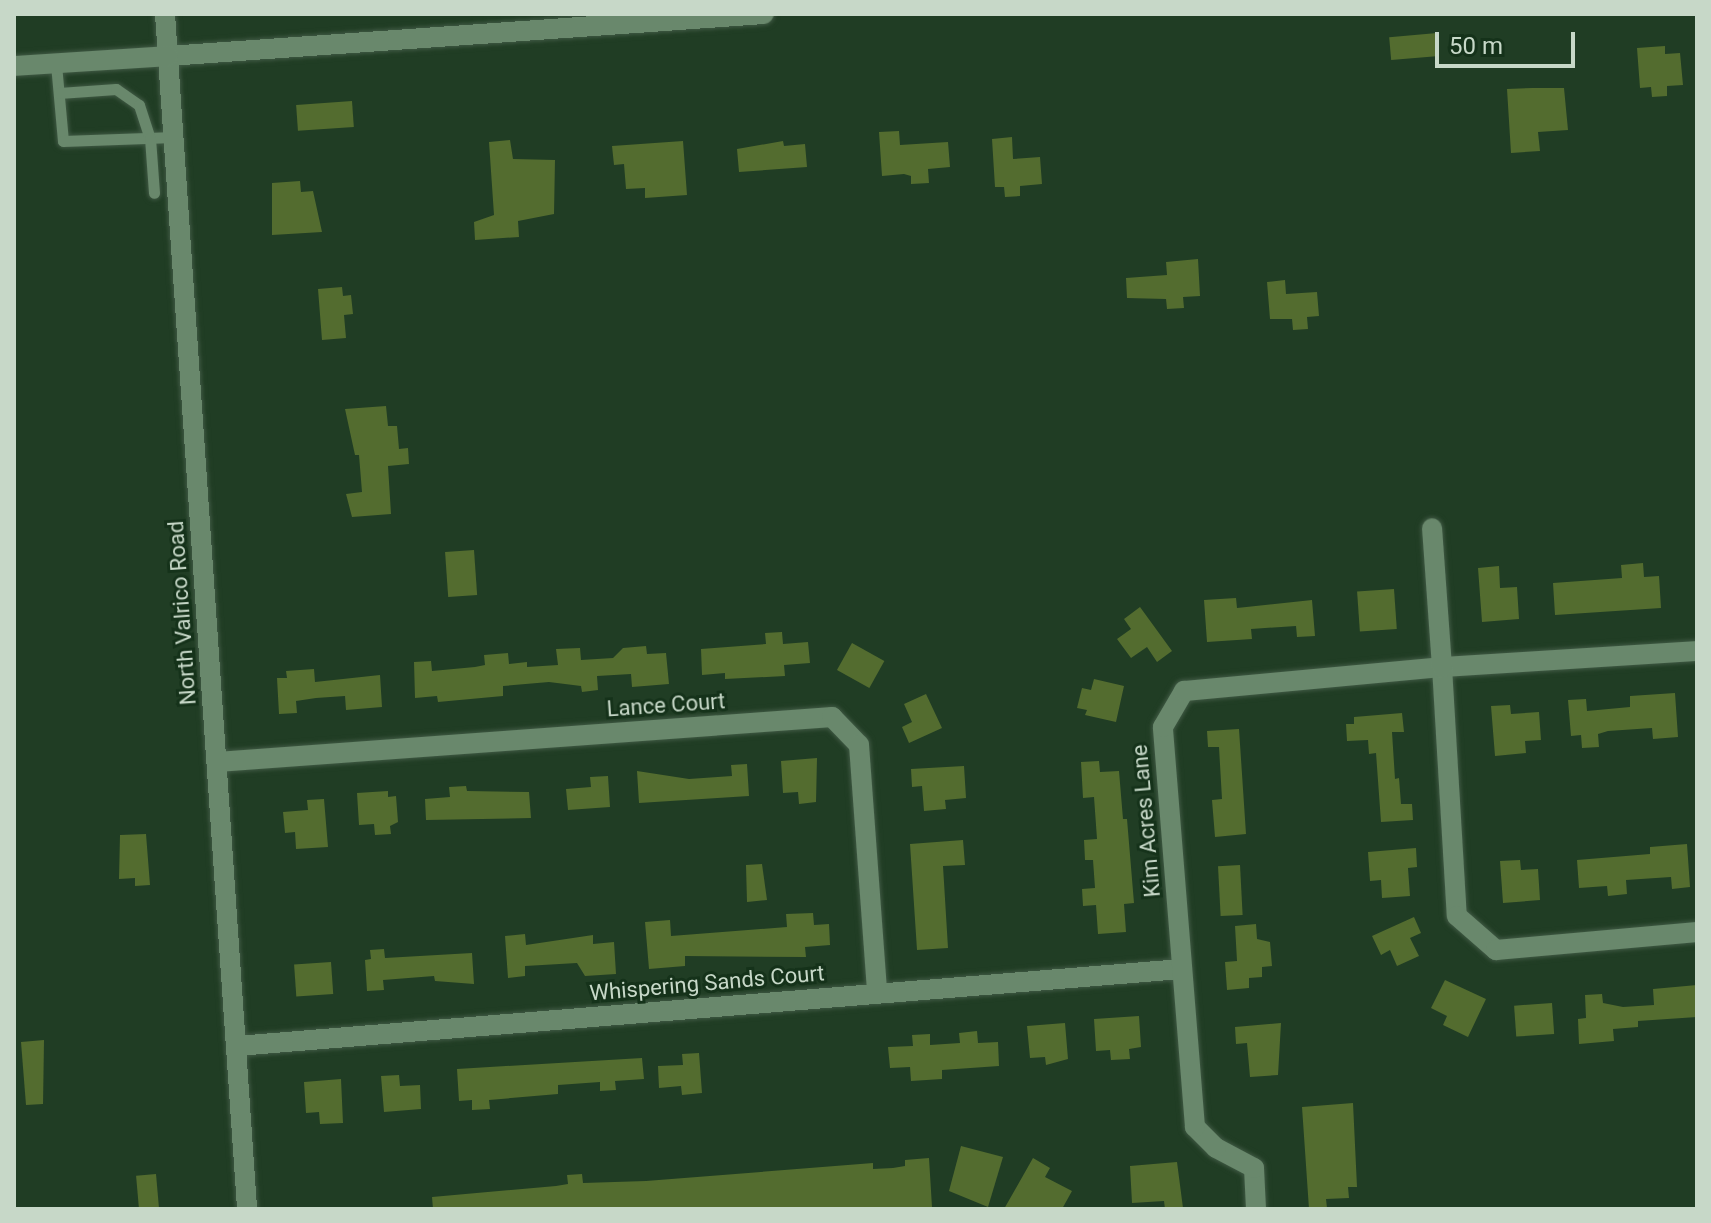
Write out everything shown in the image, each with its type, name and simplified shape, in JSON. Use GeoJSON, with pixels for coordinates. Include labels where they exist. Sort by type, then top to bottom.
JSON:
{"type":"FeatureCollection","features":[{"type":"Feature","properties":{"kind":"street","name":"North Valrico Road"},"geometry":{"type":"LineString","coordinates":[[165,14],[247,1209]]}},
{"type":"Feature","properties":{"kind":"street"},"geometry":{"type":"LineString","coordinates":[[14,66],[764,14]]}},
{"type":"Feature","properties":{"kind":"street"},"geometry":{"type":"LineString","coordinates":[[1432,528],[1457,916],[1496,950],[1697,932]]}},
{"type":"Feature","properties":{"kind":"street","name":"Kim Acres Lane"},"geometry":{"type":"LineString","coordinates":[[1256,1209],[1254,1168],[1201,1136],[1193,1115],[1163,727],[1184,691],[1442,667],[1697,651]]}},
{"type":"Feature","properties":{"kind":"street","name":"Lance Court"},"geometry":{"type":"LineString","coordinates":[[217,762],[832,717],[859,745],[877,993]]}},
{"type":"Feature","properties":{"kind":"street","name":"Whispering Sands Court"},"geometry":{"type":"LineString","coordinates":[[237,1046],[1182,969]]}},
{"type":"Feature","properties":{"kind":"lane"},"geometry":{"type":"LineString","coordinates":[[56,64],[63,141],[174,137]]}},
{"type":"Feature","properties":{"kind":"lane"},"geometry":{"type":"LineString","coordinates":[[59,93],[116,89],[139,105],[150,138],[154,193]]}},
{"type":"Feature","properties":{"kind":"building"},"geometry":{"type":"Polygon","coordinates":[[[1437,33],[1439,56],[1391,60],[1389,37],[1437,33]]]}},
{"type":"Feature","properties":{"kind":"building"},"geometry":{"type":"Polygon","coordinates":[[[1665,46],[1665,54],[1680,53],[1683,85],[1667,86],[1667,96],[1652,97],[1651,87],[1640,88],[1637,48],[1665,46]]]}},
{"type":"Feature","properties":{"kind":"building"},"geometry":{"type":"Polygon","coordinates":[[[1564,88],[1568,130],[1538,132],[1540,151],[1511,153],[1507,89],[1564,88]]]}},
{"type":"Feature","properties":{"kind":"building"},"geometry":{"type":"Polygon","coordinates":[[[352,101],[354,127],[298,131],[296,105],[352,101]]]}},
{"type":"Feature","properties":{"kind":"building"},"geometry":{"type":"Polygon","coordinates":[[[899,131],[900,145],[948,142],[950,167],[928,169],[929,183],[911,184],[911,176],[904,174],[882,176],[879,132],[899,131]]]}},
{"type":"Feature","properties":{"kind":"building"},"geometry":{"type":"Polygon","coordinates":[[[1012,137],[1013,159],[1040,157],[1042,184],[1020,186],[1020,196],[1005,197],[1004,187],[995,187],[992,139],[1012,137]]]}},
{"type":"Feature","properties":{"kind":"building"},"geometry":{"type":"Polygon","coordinates":[[[510,140],[513,159],[555,160],[554,214],[518,221],[519,237],[475,240],[474,222],[494,215],[489,142],[510,140]]]}},
{"type":"Feature","properties":{"kind":"building"},"geometry":{"type":"Polygon","coordinates":[[[683,141],[687,195],[645,198],[645,188],[626,189],[624,164],[614,165],[612,146],[683,141]]]}},
{"type":"Feature","properties":{"kind":"building"},"geometry":{"type":"Polygon","coordinates":[[[783,141],[784,146],[805,144],[807,167],[739,172],[737,149],[783,141]]]}},
{"type":"Feature","properties":{"kind":"building"},"geometry":{"type":"Polygon","coordinates":[[[300,181],[301,192],[313,191],[322,232],[272,235],[272,183],[300,181]]]}},
{"type":"Feature","properties":{"kind":"building"},"geometry":{"type":"Polygon","coordinates":[[[1198,259],[1200,296],[1183,297],[1184,308],[1167,309],[1166,299],[1127,298],[1126,278],[1167,275],[1166,262],[1198,259]]]}},
{"type":"Feature","properties":{"kind":"building"},"geometry":{"type":"Polygon","coordinates":[[[1285,280],[1286,294],[1317,292],[1319,316],[1307,317],[1308,329],[1293,330],[1292,319],[1270,319],[1267,282],[1285,280]]]}},
{"type":"Feature","properties":{"kind":"building"},"geometry":{"type":"Polygon","coordinates":[[[342,287],[343,296],[351,295],[353,314],[344,315],[346,338],[322,340],[318,289],[342,287]]]}},
{"type":"Feature","properties":{"kind":"building"},"geometry":{"type":"Polygon","coordinates":[[[386,406],[388,426],[397,426],[399,449],[408,448],[409,464],[388,466],[391,514],[352,517],[346,494],[362,492],[359,455],[355,455],[345,409],[386,406]]]}},
{"type":"Feature","properties":{"kind":"building"},"geometry":{"type":"Polygon","coordinates":[[[474,550],[477,595],[448,597],[445,552],[474,550]]]}},
{"type":"Feature","properties":{"kind":"building"},"geometry":{"type":"Polygon","coordinates":[[[1643,563],[1644,577],[1659,576],[1661,608],[1555,615],[1553,583],[1622,578],[1621,565],[1643,563]]]}},
{"type":"Feature","properties":{"kind":"building"},"geometry":{"type":"Polygon","coordinates":[[[1499,566],[1500,588],[1517,587],[1519,619],[1482,622],[1478,568],[1499,566]]]}},
{"type":"Feature","properties":{"kind":"building"},"geometry":{"type":"Polygon","coordinates":[[[1394,589],[1397,629],[1360,631],[1357,592],[1394,589]]]}},
{"type":"Feature","properties":{"kind":"building"},"geometry":{"type":"Polygon","coordinates":[[[1236,598],[1237,608],[1312,600],[1315,636],[1297,637],[1296,626],[1251,629],[1252,639],[1207,642],[1204,600],[1236,598]]]}},
{"type":"Feature","properties":{"kind":"building"},"geometry":{"type":"Polygon","coordinates":[[[1140,607],[1172,651],[1157,662],[1147,647],[1131,658],[1117,639],[1131,629],[1124,619],[1140,607]]]}},
{"type":"Feature","properties":{"kind":"building"},"geometry":{"type":"Polygon","coordinates":[[[782,632],[783,644],[808,642],[810,663],[784,665],[785,676],[725,679],[725,673],[702,675],[701,649],[766,644],[765,633],[782,632]]]}},
{"type":"Feature","properties":{"kind":"building"},"geometry":{"type":"Polygon","coordinates":[[[852,643],[884,661],[869,688],[837,670],[852,643]]]}},
{"type":"Feature","properties":{"kind":"building"},"geometry":{"type":"Polygon","coordinates":[[[646,646],[647,654],[666,653],[669,684],[632,687],[631,674],[597,676],[598,690],[582,692],[581,686],[549,682],[503,686],[503,696],[438,702],[437,696],[415,698],[414,662],[431,661],[432,671],[475,667],[485,665],[484,655],[508,653],[509,664],[527,662],[527,667],[558,665],[556,649],[580,648],[581,660],[613,658],[623,648],[646,646]]]}},
{"type":"Feature","properties":{"kind":"building"},"geometry":{"type":"Polygon","coordinates":[[[314,669],[315,682],[380,675],[382,707],[346,710],[345,696],[296,701],[297,713],[279,714],[277,678],[287,678],[286,671],[314,669]]]}},
{"type":"Feature","properties":{"kind":"building"},"geometry":{"type":"Polygon","coordinates":[[[1094,679],[1124,686],[1116,722],[1085,715],[1087,710],[1077,708],[1082,688],[1091,690],[1094,679]]]}},
{"type":"Feature","properties":{"kind":"building"},"geometry":{"type":"Polygon","coordinates":[[[1675,693],[1678,737],[1653,739],[1652,728],[1608,731],[1598,734],[1599,747],[1582,748],[1581,735],[1571,736],[1568,700],[1586,699],[1587,711],[1630,707],[1630,696],[1675,693]]]}},
{"type":"Feature","properties":{"kind":"building"},"geometry":{"type":"Polygon","coordinates":[[[926,694],[942,728],[909,743],[902,727],[912,722],[904,704],[926,694]]]}},
{"type":"Feature","properties":{"kind":"building"},"geometry":{"type":"Polygon","coordinates":[[[1510,705],[1511,714],[1539,712],[1541,740],[1525,741],[1526,753],[1495,756],[1491,706],[1510,705]]]}},
{"type":"Feature","properties":{"kind":"building"},"geometry":{"type":"Polygon","coordinates":[[[1402,713],[1404,732],[1392,732],[1395,779],[1399,778],[1401,804],[1412,804],[1413,820],[1381,822],[1376,753],[1369,754],[1368,740],[1347,741],[1346,724],[1354,724],[1354,717],[1402,713]]]}},
{"type":"Feature","properties":{"kind":"building"},"geometry":{"type":"Polygon","coordinates":[[[1239,729],[1246,834],[1215,837],[1212,800],[1222,799],[1219,747],[1208,747],[1207,731],[1239,729]]]}},
{"type":"Feature","properties":{"kind":"building"},"geometry":{"type":"Polygon","coordinates":[[[817,758],[816,802],[799,804],[798,792],[783,793],[781,761],[817,758]]]}},
{"type":"Feature","properties":{"kind":"building"},"geometry":{"type":"Polygon","coordinates":[[[1099,761],[1100,772],[1119,771],[1123,819],[1127,819],[1134,903],[1124,904],[1126,932],[1098,934],[1096,905],[1083,906],[1082,889],[1095,888],[1093,860],[1085,860],[1084,840],[1097,839],[1094,797],[1083,798],[1081,762],[1099,761]]]}},
{"type":"Feature","properties":{"kind":"building"},"geometry":{"type":"Polygon","coordinates":[[[747,764],[749,796],[639,803],[637,771],[689,779],[732,776],[731,765],[747,764]]]}},
{"type":"Feature","properties":{"kind":"building"},"geometry":{"type":"Polygon","coordinates":[[[964,766],[966,798],[945,800],[946,809],[924,811],[922,786],[912,787],[911,769],[964,766]]]}},
{"type":"Feature","properties":{"kind":"building"},"geometry":{"type":"Polygon","coordinates":[[[608,776],[610,807],[568,810],[566,789],[591,787],[590,777],[608,776]]]}},
{"type":"Feature","properties":{"kind":"building"},"geometry":{"type":"Polygon","coordinates":[[[466,786],[467,791],[529,792],[531,818],[426,820],[425,799],[450,797],[449,787],[466,786]]]}},
{"type":"Feature","properties":{"kind":"building"},"geometry":{"type":"Polygon","coordinates":[[[388,791],[388,797],[396,796],[398,822],[390,826],[391,834],[375,835],[374,824],[359,825],[357,793],[388,791]]]}},
{"type":"Feature","properties":{"kind":"building"},"geometry":{"type":"Polygon","coordinates":[[[324,799],[328,847],[296,849],[295,832],[285,833],[283,812],[308,810],[307,800],[324,799]]]}},
{"type":"Feature","properties":{"kind":"building"},"geometry":{"type":"Polygon","coordinates":[[[146,834],[150,885],[135,886],[135,878],[119,879],[120,835],[146,834]]]}},
{"type":"Feature","properties":{"kind":"building"},"geometry":{"type":"Polygon","coordinates":[[[963,840],[965,865],[943,866],[948,948],[917,950],[910,844],[963,840]]]}},
{"type":"Feature","properties":{"kind":"building"},"geometry":{"type":"Polygon","coordinates":[[[1687,844],[1690,887],[1672,889],[1671,877],[1626,880],[1627,894],[1608,896],[1607,886],[1579,888],[1577,860],[1650,854],[1650,847],[1687,844]]]}},
{"type":"Feature","properties":{"kind":"building"},"geometry":{"type":"Polygon","coordinates":[[[1416,848],[1417,867],[1408,868],[1410,896],[1382,898],[1381,880],[1370,881],[1368,852],[1416,848]]]}},
{"type":"Feature","properties":{"kind":"building"},"geometry":{"type":"Polygon","coordinates":[[[1520,860],[1521,870],[1538,869],[1540,900],[1503,903],[1500,861],[1520,860]]]}},
{"type":"Feature","properties":{"kind":"building"},"geometry":{"type":"Polygon","coordinates":[[[762,864],[767,900],[747,902],[746,865],[762,864]]]}},
{"type":"Feature","properties":{"kind":"building"},"geometry":{"type":"Polygon","coordinates":[[[1240,865],[1243,915],[1221,916],[1218,866],[1240,865]]]}},
{"type":"Feature","properties":{"kind":"building"},"geometry":{"type":"Polygon","coordinates":[[[813,913],[814,925],[829,924],[830,945],[805,947],[806,957],[685,956],[685,966],[649,969],[645,922],[670,920],[671,936],[787,927],[786,914],[813,913]]]}},
{"type":"Feature","properties":{"kind":"building"},"geometry":{"type":"Polygon","coordinates":[[[1414,917],[1421,933],[1410,938],[1419,956],[1397,966],[1390,950],[1381,955],[1372,936],[1414,917]]]}},
{"type":"Feature","properties":{"kind":"building"},"geometry":{"type":"Polygon","coordinates":[[[1256,924],[1257,939],[1270,942],[1272,966],[1262,967],[1262,977],[1249,978],[1249,988],[1227,990],[1225,962],[1237,961],[1235,926],[1256,924]]]}},
{"type":"Feature","properties":{"kind":"building"},"geometry":{"type":"Polygon","coordinates":[[[525,934],[526,945],[593,935],[593,944],[614,942],[616,974],[585,976],[577,963],[525,966],[525,976],[508,978],[505,936],[525,934]]]}},
{"type":"Feature","properties":{"kind":"building"},"geometry":{"type":"Polygon","coordinates":[[[384,949],[385,958],[472,953],[474,984],[435,981],[434,976],[383,980],[384,990],[367,991],[365,960],[371,959],[370,950],[384,949]]]}},
{"type":"Feature","properties":{"kind":"building"},"geometry":{"type":"Polygon","coordinates":[[[331,962],[333,994],[296,997],[294,965],[331,962]]]}},
{"type":"Feature","properties":{"kind":"building"},"geometry":{"type":"Polygon","coordinates":[[[1445,980],[1486,999],[1468,1037],[1443,1025],[1447,1016],[1431,1008],[1445,980]]]}},
{"type":"Feature","properties":{"kind":"building"},"geometry":{"type":"Polygon","coordinates":[[[1697,985],[1697,1017],[1638,1021],[1638,1027],[1613,1029],[1614,1041],[1579,1044],[1578,1019],[1586,1018],[1585,995],[1602,994],[1603,1003],[1623,1007],[1654,1005],[1653,989],[1697,985]]]}},
{"type":"Feature","properties":{"kind":"building"},"geometry":{"type":"Polygon","coordinates":[[[1552,1003],[1554,1034],[1516,1037],[1514,1006],[1552,1003]]]}},
{"type":"Feature","properties":{"kind":"building"},"geometry":{"type":"Polygon","coordinates":[[[1139,1016],[1141,1047],[1129,1049],[1130,1059],[1111,1060],[1110,1050],[1096,1051],[1094,1019],[1139,1016]]]}},
{"type":"Feature","properties":{"kind":"building"},"geometry":{"type":"Polygon","coordinates":[[[1065,1023],[1068,1059],[1046,1065],[1045,1057],[1030,1058],[1027,1026],[1065,1023]]]}},
{"type":"Feature","properties":{"kind":"building"},"geometry":{"type":"Polygon","coordinates":[[[1281,1023],[1278,1075],[1250,1077],[1247,1043],[1236,1044],[1235,1027],[1281,1023]]]}},
{"type":"Feature","properties":{"kind":"building"},"geometry":{"type":"Polygon","coordinates":[[[977,1031],[978,1043],[998,1042],[999,1066],[942,1070],[942,1079],[911,1081],[910,1067],[890,1068],[888,1047],[913,1046],[912,1035],[930,1034],[930,1045],[960,1043],[959,1033],[977,1031]]]}},
{"type":"Feature","properties":{"kind":"building"},"geometry":{"type":"Polygon","coordinates":[[[44,1040],[43,1104],[26,1105],[21,1042],[44,1040]]]}},
{"type":"Feature","properties":{"kind":"building"},"geometry":{"type":"Polygon","coordinates":[[[699,1053],[702,1093],[682,1095],[681,1086],[659,1088],[658,1066],[683,1065],[682,1054],[699,1053]]]}},
{"type":"Feature","properties":{"kind":"building"},"geometry":{"type":"Polygon","coordinates":[[[642,1058],[644,1079],[615,1081],[616,1090],[600,1091],[600,1082],[558,1085],[558,1094],[489,1100],[490,1109],[472,1110],[472,1100],[459,1101],[457,1069],[642,1058]]]}},
{"type":"Feature","properties":{"kind":"building"},"geometry":{"type":"Polygon","coordinates":[[[399,1075],[400,1086],[420,1085],[421,1109],[384,1112],[381,1076],[399,1075]]]}},
{"type":"Feature","properties":{"kind":"building"},"geometry":{"type":"Polygon","coordinates":[[[341,1079],[343,1123],[320,1124],[319,1112],[306,1113],[304,1082],[341,1079]]]}},
{"type":"Feature","properties":{"kind":"building"},"geometry":{"type":"Polygon","coordinates":[[[1353,1103],[1357,1187],[1348,1187],[1349,1198],[1326,1199],[1327,1208],[1309,1209],[1302,1107],[1353,1103]]]}},
{"type":"Feature","properties":{"kind":"building"},"geometry":{"type":"Polygon","coordinates":[[[961,1146],[1003,1157],[988,1207],[949,1191],[961,1146]]]}},
{"type":"Feature","properties":{"kind":"building"},"geometry":{"type":"Polygon","coordinates":[[[929,1158],[932,1207],[433,1209],[432,1197],[556,1186],[568,1184],[567,1175],[582,1174],[583,1183],[646,1181],[873,1163],[873,1169],[893,1168],[905,1166],[905,1160],[929,1158]]]}},
{"type":"Feature","properties":{"kind":"building"},"geometry":{"type":"Polygon","coordinates":[[[1033,1158],[1050,1168],[1045,1177],[1072,1191],[1062,1209],[1004,1209],[1033,1158]]]}},
{"type":"Feature","properties":{"kind":"building"},"geometry":{"type":"Polygon","coordinates":[[[1177,1162],[1183,1208],[1165,1209],[1164,1201],[1132,1203],[1130,1166],[1177,1162]]]}},
{"type":"Feature","properties":{"kind":"building"},"geometry":{"type":"Polygon","coordinates":[[[156,1174],[159,1209],[139,1209],[136,1176],[156,1174]]]}}]}
